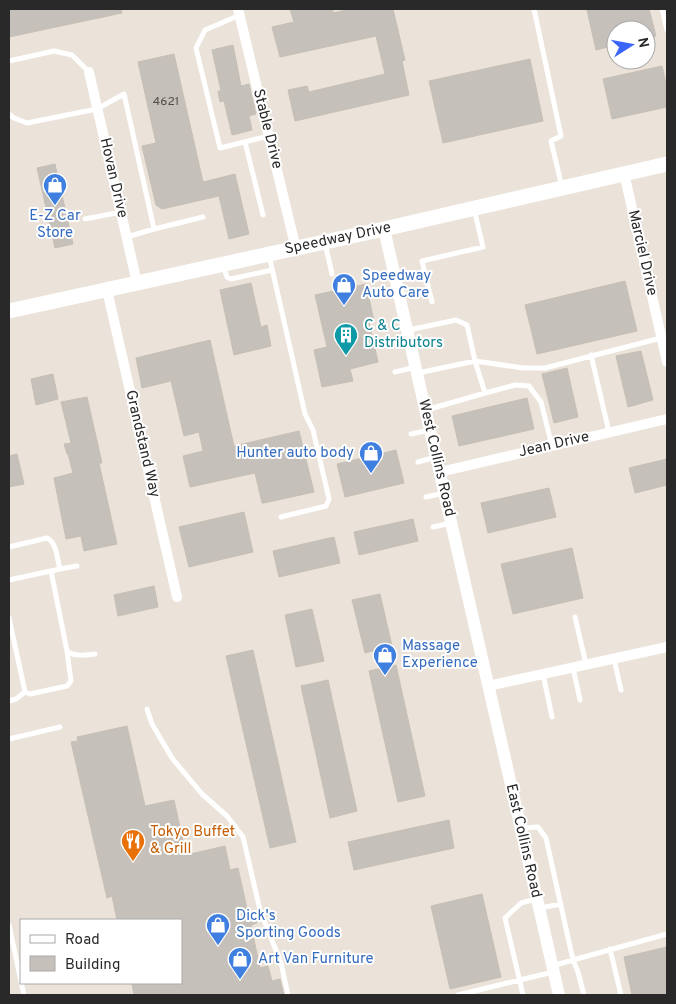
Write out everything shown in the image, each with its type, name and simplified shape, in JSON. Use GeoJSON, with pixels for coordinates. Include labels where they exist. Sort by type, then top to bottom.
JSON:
{"type":"FeatureCollection","features":[{"type":"Feature","properties":{"kind":"main road","name":"Speedway Drive"},"geometry":{"type":"LineString","coordinates":[[9,311],[296,249],[667,164]]}},
{"type":"Feature","properties":{"kind":"street","name":"Stable Drive"},"geometry":{"type":"LineString","coordinates":[[239,12],[296,249]]}},
{"type":"Feature","properties":{"kind":"street","name":"Hovan Drive"},"geometry":{"type":"LineString","coordinates":[[89,72],[137,283]]}},
{"type":"Feature","properties":{"kind":"street","name":"Marciel Drive"},"geometry":{"type":"LineString","coordinates":[[624,173],[667,362]]}},
{"type":"Feature","properties":{"kind":"street","name":"West Collins Road"},"geometry":{"type":"LineString","coordinates":[[384,229],[488,686]]}},
{"type":"Feature","properties":{"kind":"street","name":"Grandstand Way"},"geometry":{"type":"LineString","coordinates":[[107,290],[177,597]]}},
{"type":"Feature","properties":{"kind":"street","name":"Jean Drive"},"geometry":{"type":"LineString","coordinates":[[440,472],[667,419]]}},
{"type":"Feature","properties":{"kind":"street"},"geometry":{"type":"LineString","coordinates":[[488,686],[667,647]]}},
{"type":"Feature","properties":{"kind":"street","name":"East Collins Road"},"geometry":{"type":"LineString","coordinates":[[488,686],[559,995]]}},
{"type":"Feature","properties":{"kind":"lane"},"geometry":{"type":"LineString","coordinates":[[534,9],[561,136],[551,142],[562,188]]}},
{"type":"Feature","properties":{"kind":"lane"},"geometry":{"type":"LineString","coordinates":[[662,9],[667,30]]}},
{"type":"Feature","properties":{"kind":"lane"},"geometry":{"type":"LineString","coordinates":[[239,12],[205,30],[196,48],[220,148],[269,136]]}},
{"type":"Feature","properties":{"kind":"lane"},"geometry":{"type":"LineString","coordinates":[[9,61],[54,51],[72,55],[89,72]]}},
{"type":"Feature","properties":{"kind":"lane"},"geometry":{"type":"LineString","coordinates":[[9,114],[27,124],[97,110],[124,94],[154,229]]}},
{"type":"Feature","properties":{"kind":"lane"},"geometry":{"type":"LineString","coordinates":[[246,142],[263,215]]}},
{"type":"Feature","properties":{"kind":"lane"},"geometry":{"type":"LineString","coordinates":[[432,302],[422,261],[483,247],[474,208]]}},
{"type":"Feature","properties":{"kind":"lane"},"geometry":{"type":"LineString","coordinates":[[85,220],[121,212]]}},
{"type":"Feature","properties":{"kind":"lane"},"geometry":{"type":"LineString","coordinates":[[127,238],[203,217]]}},
{"type":"Feature","properties":{"kind":"lane"},"geometry":{"type":"LineString","coordinates":[[325,242],[332,274]]}},
{"type":"Feature","properties":{"kind":"lane"},"geometry":{"type":"LineString","coordinates":[[269,254],[305,414],[312,430],[329,499],[326,506],[281,517]]}},
{"type":"Feature","properties":{"kind":"lane"},"geometry":{"type":"LineString","coordinates":[[223,264],[227,277],[231,279],[272,270]]}},
{"type":"Feature","properties":{"kind":"lane"},"geometry":{"type":"LineString","coordinates":[[408,331],[456,320],[467,324],[475,361],[485,393]]}},
{"type":"Feature","properties":{"kind":"lane"},"geometry":{"type":"LineString","coordinates":[[395,372],[475,361],[523,368],[545,368],[662,338]]}},
{"type":"Feature","properties":{"kind":"lane"},"geometry":{"type":"LineString","coordinates":[[591,355],[610,432]]}},
{"type":"Feature","properties":{"kind":"lane"},"geometry":{"type":"LineString","coordinates":[[426,410],[515,385],[529,386],[541,402],[552,446]]}},
{"type":"Feature","properties":{"kind":"lane"},"geometry":{"type":"LineString","coordinates":[[411,434],[430,430]]}},
{"type":"Feature","properties":{"kind":"lane"},"geometry":{"type":"LineString","coordinates":[[418,462],[436,457]]}},
{"type":"Feature","properties":{"kind":"lane"},"geometry":{"type":"LineString","coordinates":[[426,497],[444,493]]}},
{"type":"Feature","properties":{"kind":"lane"},"geometry":{"type":"LineString","coordinates":[[433,527],[451,523]]}},
{"type":"Feature","properties":{"kind":"lane"},"geometry":{"type":"LineString","coordinates":[[9,547],[47,538],[51,540],[55,547],[60,570]]}},
{"type":"Feature","properties":{"kind":"lane"},"geometry":{"type":"LineString","coordinates":[[9,580],[77,566]]}},
{"type":"Feature","properties":{"kind":"lane"},"geometry":{"type":"LineString","coordinates":[[25,692],[30,694],[66,686],[71,682],[67,650],[51,571]]}},
{"type":"Feature","properties":{"kind":"lane"},"geometry":{"type":"LineString","coordinates":[[575,617],[586,664]]}},
{"type":"Feature","properties":{"kind":"lane"},"geometry":{"type":"LineString","coordinates":[[9,618],[25,692]]}},
{"type":"Feature","properties":{"kind":"lane"},"geometry":{"type":"LineString","coordinates":[[67,650],[70,654],[95,654]]}},
{"type":"Feature","properties":{"kind":"lane"},"geometry":{"type":"LineString","coordinates":[[614,658],[621,690]]}},
{"type":"Feature","properties":{"kind":"lane"},"geometry":{"type":"LineString","coordinates":[[573,667],[580,700]]}},
{"type":"Feature","properties":{"kind":"lane"},"geometry":{"type":"LineString","coordinates":[[543,674],[552,717]]}},
{"type":"Feature","properties":{"kind":"lane"},"geometry":{"type":"LineString","coordinates":[[9,701],[16,699],[25,692]]}},
{"type":"Feature","properties":{"kind":"lane"},"geometry":{"type":"LineString","coordinates":[[147,709],[152,724],[172,758],[202,794],[227,816],[243,837],[260,910],[281,963],[288,995]]}},
{"type":"Feature","properties":{"kind":"lane"},"geometry":{"type":"LineString","coordinates":[[9,739],[60,726]]}},
{"type":"Feature","properties":{"kind":"lane"},"geometry":{"type":"LineString","coordinates":[[521,828],[538,827],[546,838],[573,960],[584,995]]}},
{"type":"Feature","properties":{"kind":"lane"},"geometry":{"type":"LineString","coordinates":[[523,995],[505,918],[521,903],[561,904]]}},
{"type":"Feature","properties":{"kind":"lane"},"geometry":{"type":"LineString","coordinates":[[9,925],[11,946],[20,978]]}},
{"type":"Feature","properties":{"kind":"lane"},"geometry":{"type":"LineString","coordinates":[[458,995],[520,981],[573,960],[667,934]]}},
{"type":"Feature","properties":{"kind":"lane"},"geometry":{"type":"LineString","coordinates":[[610,949],[621,995]]}},
{"type":"Feature","properties":{"kind":"lane"},"geometry":{"type":"LineString","coordinates":[[9,963],[16,961]]}},
{"type":"Feature","properties":{"kind":"building"},"geometry":{"type":"Polygon","coordinates":[[[9,9],[121,9],[122,13],[9,37],[9,9]]]}},
{"type":"Feature","properties":{"kind":"building"},"geometry":{"type":"Polygon","coordinates":[[[290,9],[333,9],[333,13],[351,9],[393,9],[405,60],[402,61],[409,95],[295,121],[288,90],[307,86],[309,92],[385,74],[376,36],[280,57],[272,27],[294,22],[290,9]]]}},
{"type":"Feature","properties":{"kind":"building"},"geometry":{"type":"Polygon","coordinates":[[[649,9],[652,20],[606,20],[606,48],[596,50],[587,10],[649,9]]]}},
{"type":"Feature","properties":{"kind":"building"},"geometry":{"type":"Polygon","coordinates":[[[233,45],[241,86],[249,84],[256,114],[249,116],[252,130],[232,135],[224,101],[220,102],[218,91],[221,91],[212,50],[233,45]]]}},
{"type":"Feature","properties":{"kind":"building"},"geometry":{"type":"Polygon","coordinates":[[[174,54],[203,182],[235,174],[249,234],[229,239],[219,196],[162,209],[156,205],[142,146],[156,143],[138,62],[174,54]]]}},
{"type":"Feature","properties":{"kind":"building"},"geometry":{"type":"Polygon","coordinates":[[[530,59],[543,121],[443,143],[429,81],[530,59]]]}},
{"type":"Feature","properties":{"kind":"building"},"geometry":{"type":"Polygon","coordinates":[[[662,66],[667,88],[667,107],[612,119],[603,79],[644,70],[656,70],[656,67],[662,66]]]}},
{"type":"Feature","properties":{"kind":"building","name":"E-Z Car Store"},"geometry":{"type":"Polygon","coordinates":[[[55,164],[73,244],[55,248],[37,168],[55,164]]]}},
{"type":"Feature","properties":{"kind":"building"},"geometry":{"type":"Polygon","coordinates":[[[625,281],[637,331],[537,354],[525,305],[625,281]]]}},
{"type":"Feature","properties":{"kind":"building"},"geometry":{"type":"Polygon","coordinates":[[[251,283],[261,327],[267,325],[271,346],[234,355],[220,290],[251,283]]]}},
{"type":"Feature","properties":{"kind":"building"},"geometry":{"type":"Polygon","coordinates":[[[366,284],[374,321],[369,322],[378,362],[350,369],[353,381],[322,387],[314,350],[327,347],[315,295],[366,284]]]}},
{"type":"Feature","properties":{"kind":"building"},"geometry":{"type":"Polygon","coordinates":[[[210,340],[234,446],[299,431],[314,492],[262,503],[255,473],[190,487],[183,456],[203,451],[199,432],[184,436],[171,381],[142,388],[136,358],[210,340]]]}},
{"type":"Feature","properties":{"kind":"building"},"geometry":{"type":"Polygon","coordinates":[[[641,351],[653,400],[628,407],[616,356],[641,351]]]}},
{"type":"Feature","properties":{"kind":"building"},"geometry":{"type":"Polygon","coordinates":[[[567,368],[578,417],[554,423],[542,374],[567,368]]]}},
{"type":"Feature","properties":{"kind":"building"},"geometry":{"type":"Polygon","coordinates":[[[53,374],[58,399],[36,405],[31,379],[53,374]]]}},
{"type":"Feature","properties":{"kind":"building"},"geometry":{"type":"Polygon","coordinates":[[[87,397],[117,544],[84,551],[81,536],[66,539],[54,478],[73,473],[64,444],[71,443],[61,402],[87,397]]]}},
{"type":"Feature","properties":{"kind":"building"},"geometry":{"type":"Polygon","coordinates":[[[527,398],[534,429],[459,446],[452,416],[527,398]]]}},
{"type":"Feature","properties":{"kind":"building","name":"Hunter auto body"},"geometry":{"type":"Polygon","coordinates":[[[396,450],[404,483],[345,497],[337,464],[396,450]]]}},
{"type":"Feature","properties":{"kind":"building"},"geometry":{"type":"Polygon","coordinates":[[[17,454],[24,484],[9,487],[9,456],[17,454]]]}},
{"type":"Feature","properties":{"kind":"building"},"geometry":{"type":"Polygon","coordinates":[[[667,459],[667,485],[635,493],[629,468],[667,459]]]}},
{"type":"Feature","properties":{"kind":"building"},"geometry":{"type":"Polygon","coordinates":[[[549,488],[556,517],[488,533],[481,503],[549,488]]]}},
{"type":"Feature","properties":{"kind":"building"},"geometry":{"type":"Polygon","coordinates":[[[244,512],[253,552],[189,567],[179,527],[244,512]]]}},
{"type":"Feature","properties":{"kind":"building"},"geometry":{"type":"Polygon","coordinates":[[[413,519],[418,541],[359,555],[354,532],[413,519]]]}},
{"type":"Feature","properties":{"kind":"building"},"geometry":{"type":"Polygon","coordinates":[[[334,537],[340,563],[279,577],[273,551],[334,537]]]}},
{"type":"Feature","properties":{"kind":"building"},"geometry":{"type":"Polygon","coordinates":[[[572,548],[583,598],[513,614],[501,564],[572,548]]]}},
{"type":"Feature","properties":{"kind":"building"},"geometry":{"type":"Polygon","coordinates":[[[154,586],[158,607],[118,616],[114,595],[154,586]]]}},
{"type":"Feature","properties":{"kind":"building"},"geometry":{"type":"Polygon","coordinates":[[[380,594],[392,646],[365,653],[352,600],[380,594]]]}},
{"type":"Feature","properties":{"kind":"building"},"geometry":{"type":"Polygon","coordinates":[[[312,609],[324,661],[296,667],[285,615],[312,609]]]}},
{"type":"Feature","properties":{"kind":"building"},"geometry":{"type":"Polygon","coordinates":[[[253,650],[296,842],[270,848],[226,656],[253,650]]]}},
{"type":"Feature","properties":{"kind":"building"},"geometry":{"type":"Polygon","coordinates":[[[396,665],[425,796],[398,802],[369,671],[396,665]]]}},
{"type":"Feature","properties":{"kind":"building"},"geometry":{"type":"Polygon","coordinates":[[[328,680],[357,811],[330,818],[301,686],[328,680]]]}},
{"type":"Feature","properties":{"kind":"building"},"geometry":{"type":"Polygon","coordinates":[[[127,726],[145,806],[174,800],[186,855],[225,846],[230,870],[238,868],[248,913],[255,911],[257,923],[251,925],[260,968],[268,966],[272,981],[280,979],[284,995],[134,995],[132,984],[182,984],[182,919],[117,919],[112,896],[107,898],[71,742],[78,741],[77,737],[127,726]]]}},
{"type":"Feature","properties":{"kind":"building"},"geometry":{"type":"Polygon","coordinates":[[[449,820],[454,848],[354,870],[348,842],[449,820]]]}},
{"type":"Feature","properties":{"kind":"building"},"geometry":{"type":"Polygon","coordinates":[[[482,894],[501,977],[450,989],[431,906],[482,894]]]}},
{"type":"Feature","properties":{"kind":"building"},"geometry":{"type":"Polygon","coordinates":[[[667,947],[667,995],[632,995],[624,957],[667,947]]]}},
{"type":"Feature","properties":{"kind":"place","name":"E-Z Car Store"},"geometry":{"type":"Point","coordinates":[55,206]}},
{"type":"Feature","properties":{"kind":"place","name":"Speedway Auto Care"},"geometry":{"type":"Point","coordinates":[344,306]}},
{"type":"Feature","properties":{"kind":"place","name":"C & C Distributors"},"geometry":{"type":"Point","coordinates":[346,356]}},
{"type":"Feature","properties":{"kind":"place","name":"Hunter auto body"},"geometry":{"type":"Point","coordinates":[371,474]}},
{"type":"Feature","properties":{"kind":"place","name":"Massage Experience"},"geometry":{"type":"Point","coordinates":[385,676]}},
{"type":"Feature","properties":{"kind":"place","name":"Tokyo Buffet & Grill"},"geometry":{"type":"Point","coordinates":[133,862]}},
{"type":"Feature","properties":{"kind":"place","name":"Dick's Sporting Goods"},"geometry":{"type":"Point","coordinates":[218,946]}},
{"type":"Feature","properties":{"kind":"place","name":"Art Van Furniture"},"geometry":{"type":"Point","coordinates":[240,980]}}]}
